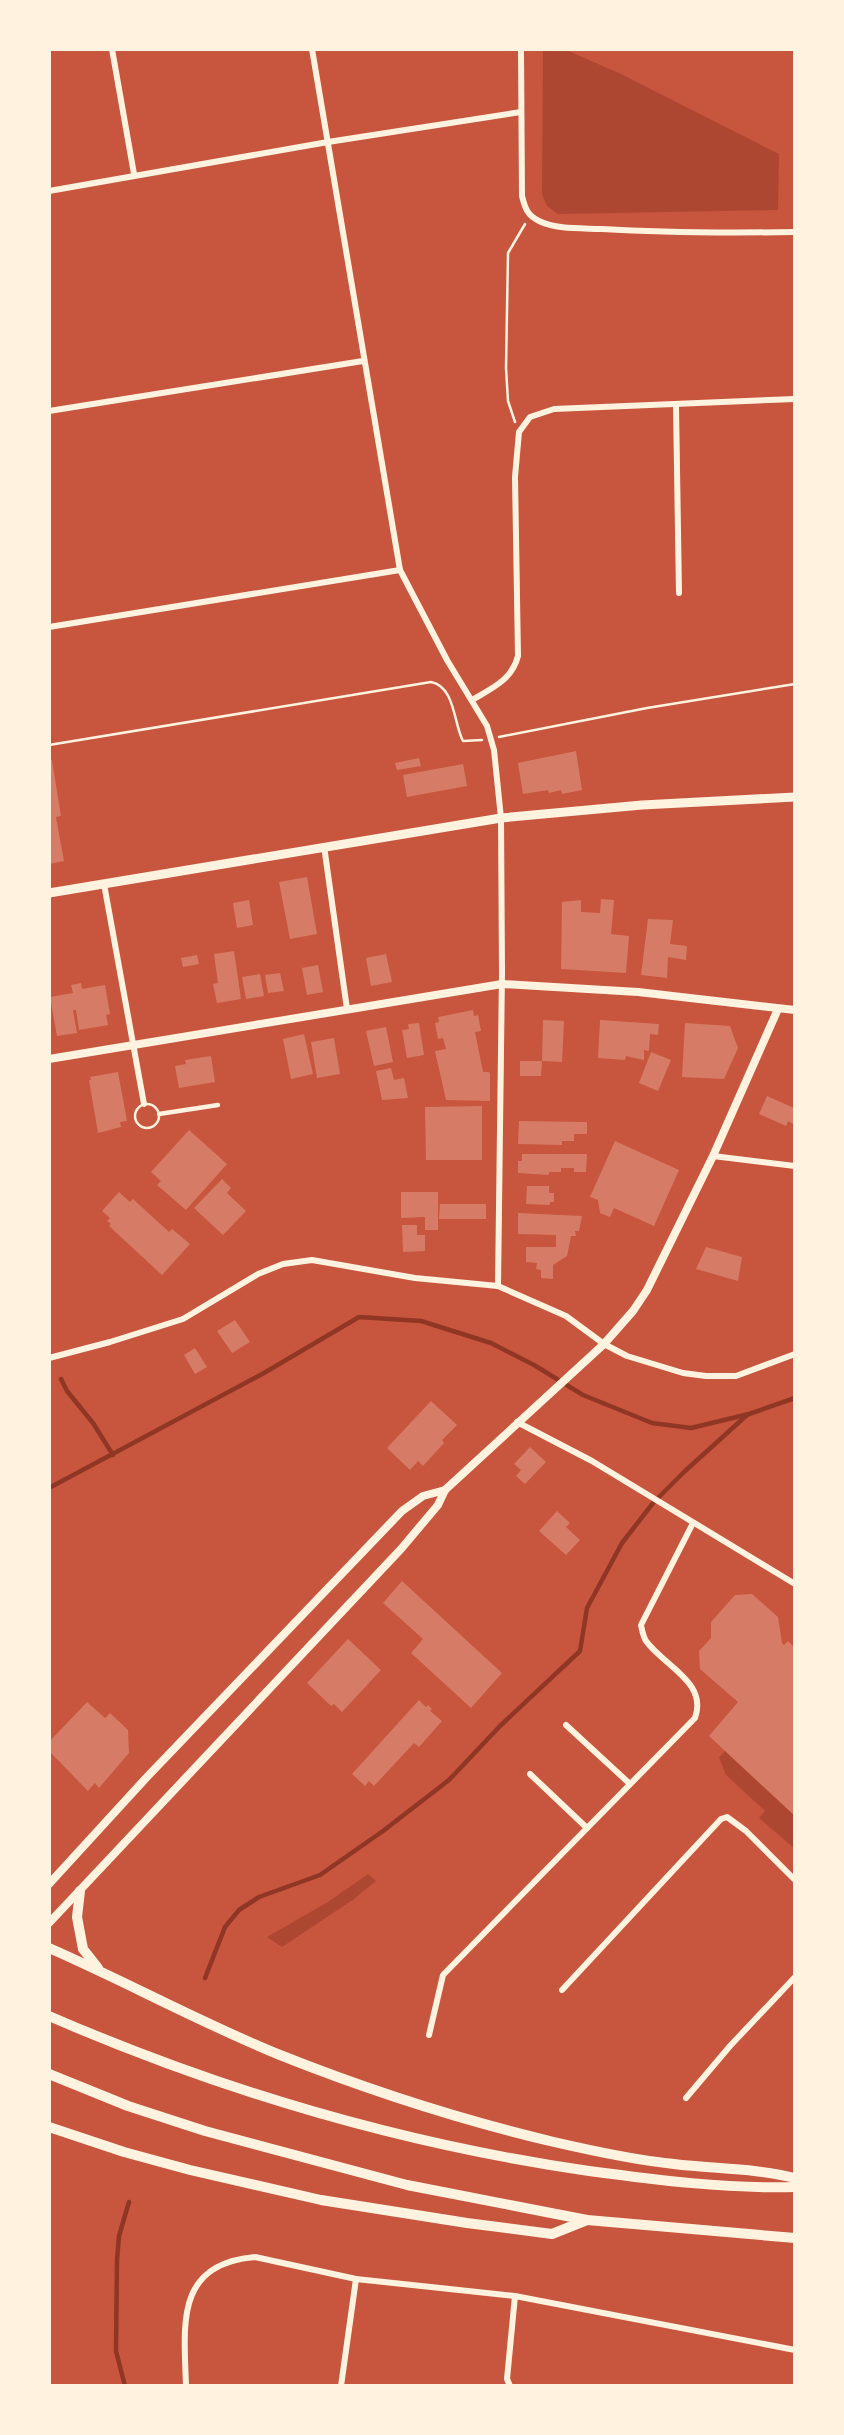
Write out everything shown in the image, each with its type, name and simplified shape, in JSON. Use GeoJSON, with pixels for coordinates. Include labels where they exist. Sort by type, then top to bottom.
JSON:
{"type":"FeatureCollection","features":[{"type":"Feature","properties":{"kind":"highway"},"geometry":{"type":"LineString","coordinates":[[80,1891],[77,1917],[83,1949],[99,1970]]}},
{"type":"Feature","properties":{"kind":"highway"},"geometry":{"type":"LineString","coordinates":[[49,1948],[188,2015],[280,2055],[424,2105],[552,2141],[614,2154],[672,2164],[772,2173],[795,2178]]}},
{"type":"Feature","properties":{"kind":"highway"},"geometry":{"type":"LineString","coordinates":[[49,2016],[219,2084],[309,2112],[421,2141],[529,2162],[649,2179],[761,2188],[795,2187]]}},
{"type":"Feature","properties":{"kind":"highway"},"geometry":{"type":"LineString","coordinates":[[49,2074],[128,2106],[205,2131],[407,2185],[587,2220],[795,2238]]}},
{"type":"Feature","properties":{"kind":"highway"},"geometry":{"type":"LineString","coordinates":[[49,2127],[190,2170],[333,2202],[467,2224],[552,2234],[587,2220]]}},
{"type":"Feature","properties":{"kind":"main road"},"geometry":{"type":"LineString","coordinates":[[49,893],[501,818],[642,805],[795,797]]}},
{"type":"Feature","properties":{"kind":"street"},"geometry":{"type":"LineString","coordinates":[[112,49],[134,174]]}},
{"type":"Feature","properties":{"kind":"street"},"geometry":{"type":"LineString","coordinates":[[313,49],[400,570],[491,738],[501,818],[498,1286]]}},
{"type":"Feature","properties":{"kind":"street"},"geometry":{"type":"LineString","coordinates":[[521,49],[522,196],[526,211],[531,216],[540,222],[560,227],[680,234],[795,232]]}},
{"type":"Feature","properties":{"kind":"street"},"geometry":{"type":"LineString","coordinates":[[49,191],[134,174],[521,112]]}},
{"type":"Feature","properties":{"kind":"street"},"geometry":{"type":"LineString","coordinates":[[49,411],[363,361]]}},
{"type":"Feature","properties":{"kind":"street"},"geometry":{"type":"LineString","coordinates":[[472,700],[506,680],[516,666],[515,477],[519,432],[530,417],[554,410],[795,399]]}},
{"type":"Feature","properties":{"kind":"street"},"geometry":{"type":"LineString","coordinates":[[676,406],[679,593]]}},
{"type":"Feature","properties":{"kind":"street"},"geometry":{"type":"LineString","coordinates":[[49,627],[400,570]]}},
{"type":"Feature","properties":{"kind":"street"},"geometry":{"type":"LineString","coordinates":[[324,846],[347,1009]]}},
{"type":"Feature","properties":{"kind":"street"},"geometry":{"type":"LineString","coordinates":[[104,884],[144,1104]]}},
{"type":"Feature","properties":{"kind":"street"},"geometry":{"type":"LineString","coordinates":[[49,1059],[502,984],[638,992],[795,1010]]}},
{"type":"Feature","properties":{"kind":"street"},"geometry":{"type":"LineString","coordinates":[[49,1923],[401,1549],[438,1505],[445,1490],[604,1344],[633,1311],[647,1290],[713,1156],[778,1009]]}},
{"type":"Feature","properties":{"kind":"street"},"geometry":{"type":"LineString","coordinates":[[159,1114],[218,1105]]}},
{"type":"Feature","properties":{"kind":"street"},"geometry":{"type":"LineString","coordinates":[[713,1156],[795,1166]]}},
{"type":"Feature","properties":{"kind":"street"},"geometry":{"type":"LineString","coordinates":[[49,1358],[183,1319],[258,1274],[283,1264],[312,1260],[415,1278],[498,1286],[566,1316],[604,1344],[627,1356],[656,1366],[706,1376],[736,1376],[795,1354]]}},
{"type":"Feature","properties":{"kind":"street"},"geometry":{"type":"LineString","coordinates":[[517,1422],[593,1461],[795,1584]]}},
{"type":"Feature","properties":{"kind":"street"},"geometry":{"type":"LineString","coordinates":[[49,1885],[146,1778],[402,1511],[423,1496],[445,1490]]}},
{"type":"Feature","properties":{"kind":"street"},"geometry":{"type":"LineString","coordinates":[[429,2035],[443,1975],[695,1718],[699,1705],[694,1689],[644,1639],[641,1625],[693,1523]]}},
{"type":"Feature","properties":{"kind":"street"},"geometry":{"type":"LineString","coordinates":[[566,1725],[630,1784]]}},
{"type":"Feature","properties":{"kind":"street"},"geometry":{"type":"LineString","coordinates":[[530,1773],[587,1828]]}},
{"type":"Feature","properties":{"kind":"street"},"geometry":{"type":"LineString","coordinates":[[562,1990],[721,1819],[727,1817],[746,1831],[795,1880]]}},
{"type":"Feature","properties":{"kind":"street"},"geometry":{"type":"LineString","coordinates":[[686,2098],[730,2046],[795,1977]]}},
{"type":"Feature","properties":{"kind":"street"},"geometry":{"type":"LineString","coordinates":[[186,2386],[184,2330],[188,2301],[201,2278],[215,2268],[238,2259],[255,2257],[356,2279],[515,2296],[795,2350]]}},
{"type":"Feature","properties":{"kind":"street"},"geometry":{"type":"LineString","coordinates":[[341,2386],[356,2279]]}},
{"type":"Feature","properties":{"kind":"street"},"geometry":{"type":"LineString","coordinates":[[510,2386],[507,2379],[515,2296]]}},
{"type":"Feature","properties":{"kind":"lane"},"geometry":{"type":"LineString","coordinates":[[144,1104],[155,1107],[159,1114],[153,1126],[141,1126],[135,1116],[137,1108],[144,1104]]}},
{"type":"Feature","properties":{"kind":"path"},"geometry":{"type":"LineString","coordinates":[[519,432],[508,401],[506,368],[509,253],[517,234],[531,216]]}},
{"type":"Feature","properties":{"kind":"path"},"geometry":{"type":"LineString","coordinates":[[49,745],[431,682],[439,684],[449,699],[463,741],[480,740]]}},
{"type":"Feature","properties":{"kind":"path"},"geometry":{"type":"LineString","coordinates":[[505,735],[795,684]]}},
{"type":"Feature","properties":{"kind":"shaded area"},"geometry":{"type":"Polygon","coordinates":[[[543,49],[564,49],[621,74],[779,154],[778,210],[558,214],[547,206],[542,194],[543,49]]]}},
{"type":"Feature","properties":{"kind":"shaded area"},"geometry":{"type":"Polygon","coordinates":[[[725,1751],[795,1816],[795,1849],[759,1818],[765,1811],[726,1775],[719,1757],[725,1751]]]}},
{"type":"Feature","properties":{"kind":"shaded area"},"geometry":{"type":"Polygon","coordinates":[[[368,1874],[376,1881],[282,1947],[267,1937],[328,1902],[368,1874]]]}},
{"type":"Feature","properties":{"kind":"building"},"geometry":{"type":"Polygon","coordinates":[[[576,751],[582,790],[562,794],[561,790],[549,793],[548,790],[523,794],[518,763],[576,751]]]}},
{"type":"Feature","properties":{"kind":"building"},"geometry":{"type":"Polygon","coordinates":[[[419,758],[421,766],[397,770],[395,763],[419,758]]]}},
{"type":"Feature","properties":{"kind":"building"},"geometry":{"type":"Polygon","coordinates":[[[52,760],[61,816],[56,817],[64,861],[49,864],[49,761],[52,760]]]}},
{"type":"Feature","properties":{"kind":"building"},"geometry":{"type":"Polygon","coordinates":[[[463,764],[467,786],[407,797],[403,775],[463,764]]]}},
{"type":"Feature","properties":{"kind":"building"},"geometry":{"type":"Polygon","coordinates":[[[307,877],[317,934],[290,939],[279,882],[307,877]]]}},
{"type":"Feature","properties":{"kind":"building"},"geometry":{"type":"Polygon","coordinates":[[[601,899],[614,900],[611,934],[629,936],[626,973],[561,969],[562,902],[581,900],[581,912],[600,913],[601,899]]]}},
{"type":"Feature","properties":{"kind":"building"},"geometry":{"type":"Polygon","coordinates":[[[249,900],[253,925],[237,928],[233,903],[249,900]]]}},
{"type":"Feature","properties":{"kind":"building"},"geometry":{"type":"Polygon","coordinates":[[[648,919],[673,920],[670,944],[687,946],[686,960],[668,957],[667,978],[641,975],[648,919]]]}},
{"type":"Feature","properties":{"kind":"building"},"geometry":{"type":"Polygon","coordinates":[[[234,951],[241,999],[217,1003],[213,984],[218,983],[214,954],[234,951]]]}},
{"type":"Feature","properties":{"kind":"building"},"geometry":{"type":"Polygon","coordinates":[[[386,954],[392,982],[371,986],[366,958],[386,954]]]}},
{"type":"Feature","properties":{"kind":"building"},"geometry":{"type":"Polygon","coordinates":[[[197,955],[199,964],[183,967],[181,958],[197,955]]]}},
{"type":"Feature","properties":{"kind":"building"},"geometry":{"type":"Polygon","coordinates":[[[318,965],[323,992],[307,995],[302,968],[318,965]]]}},
{"type":"Feature","properties":{"kind":"building"},"geometry":{"type":"Polygon","coordinates":[[[280,973],[284,991],[268,993],[265,975],[280,973]]]}},
{"type":"Feature","properties":{"kind":"building"},"geometry":{"type":"Polygon","coordinates":[[[260,974],[264,996],[246,999],[242,977],[260,974]]]}},
{"type":"Feature","properties":{"kind":"building"},"geometry":{"type":"Polygon","coordinates":[[[81,983],[82,989],[105,985],[110,1014],[106,1015],[108,1025],[79,1030],[76,1010],[73,1010],[77,1033],[57,1036],[50,997],[73,993],[71,985],[81,983]]]}},
{"type":"Feature","properties":{"kind":"building"},"geometry":{"type":"Polygon","coordinates":[[[473,1010],[474,1016],[478,1015],[481,1031],[475,1032],[483,1072],[490,1074],[490,1101],[446,1100],[435,1051],[446,1049],[443,1038],[438,1039],[435,1023],[439,1022],[438,1017],[473,1010]]]}},
{"type":"Feature","properties":{"kind":"building"},"geometry":{"type":"Polygon","coordinates":[[[543,1020],[564,1021],[562,1062],[542,1061],[543,1020]]]}},
{"type":"Feature","properties":{"kind":"building"},"geometry":{"type":"Polygon","coordinates":[[[600,1020],[659,1024],[658,1035],[650,1034],[649,1051],[644,1050],[644,1060],[626,1056],[625,1060],[598,1058],[600,1020]]]}},
{"type":"Feature","properties":{"kind":"building"},"geometry":{"type":"Polygon","coordinates":[[[419,1023],[424,1055],[407,1058],[402,1030],[409,1029],[408,1024],[419,1023]]]}},
{"type":"Feature","properties":{"kind":"building"},"geometry":{"type":"Polygon","coordinates":[[[685,1023],[730,1026],[738,1048],[724,1079],[682,1077],[685,1023]]]}},
{"type":"Feature","properties":{"kind":"building"},"geometry":{"type":"Polygon","coordinates":[[[386,1027],[393,1062],[374,1066],[366,1031],[386,1027]]]}},
{"type":"Feature","properties":{"kind":"building"},"geometry":{"type":"Polygon","coordinates":[[[304,1034],[313,1074],[291,1079],[283,1039],[304,1034]]]}},
{"type":"Feature","properties":{"kind":"building"},"geometry":{"type":"Polygon","coordinates":[[[334,1038],[340,1074],[317,1078],[311,1042],[334,1038]]]}},
{"type":"Feature","properties":{"kind":"building"},"geometry":{"type":"Polygon","coordinates":[[[651,1052],[671,1060],[658,1091],[639,1083],[651,1052]]]}},
{"type":"Feature","properties":{"kind":"building"},"geometry":{"type":"Polygon","coordinates":[[[211,1056],[215,1082],[179,1088],[175,1066],[186,1064],[185,1060],[211,1056]]]}},
{"type":"Feature","properties":{"kind":"building"},"geometry":{"type":"Polygon","coordinates":[[[520,1061],[542,1061],[541,1076],[520,1076],[520,1061]]]}},
{"type":"Feature","properties":{"kind":"building"},"geometry":{"type":"Polygon","coordinates":[[[391,1068],[394,1080],[404,1078],[408,1098],[382,1100],[376,1071],[391,1068]]]}},
{"type":"Feature","properties":{"kind":"building"},"geometry":{"type":"Polygon","coordinates":[[[118,1072],[127,1121],[120,1122],[121,1127],[98,1133],[89,1080],[90,1077],[118,1072]]]}},
{"type":"Feature","properties":{"kind":"building"},"geometry":{"type":"Polygon","coordinates":[[[767,1096],[794,1108],[795,1125],[788,1121],[786,1126],[759,1114],[767,1096]]]}},
{"type":"Feature","properties":{"kind":"building"},"geometry":{"type":"Polygon","coordinates":[[[482,1106],[482,1160],[426,1160],[425,1107],[482,1106]]]}},
{"type":"Feature","properties":{"kind":"building"},"geometry":{"type":"Polygon","coordinates":[[[519,1121],[587,1122],[587,1134],[574,1134],[574,1141],[562,1141],[562,1145],[518,1144],[519,1121]]]}},
{"type":"Feature","properties":{"kind":"building"},"geometry":{"type":"Polygon","coordinates":[[[189,1130],[227,1164],[186,1210],[157,1185],[161,1181],[151,1172],[189,1130]]]}},
{"type":"Feature","properties":{"kind":"building"},"geometry":{"type":"Polygon","coordinates":[[[615,1141],[679,1170],[654,1226],[614,1208],[610,1217],[600,1213],[598,1200],[590,1197],[615,1141]]]}},
{"type":"Feature","properties":{"kind":"building"},"geometry":{"type":"Polygon","coordinates":[[[522,1154],[587,1154],[586,1172],[561,1168],[561,1172],[549,1172],[549,1175],[518,1173],[518,1161],[522,1161],[522,1154]]]}},
{"type":"Feature","properties":{"kind":"building"},"geometry":{"type":"Polygon","coordinates":[[[222,1179],[231,1188],[227,1193],[246,1211],[223,1235],[194,1208],[222,1179]]]}},
{"type":"Feature","properties":{"kind":"building"},"geometry":{"type":"Polygon","coordinates":[[[527,1186],[549,1186],[549,1193],[554,1193],[554,1202],[550,1202],[550,1205],[526,1204],[527,1186]]]}},
{"type":"Feature","properties":{"kind":"building"},"geometry":{"type":"Polygon","coordinates":[[[119,1192],[130,1202],[133,1199],[169,1232],[172,1229],[190,1244],[162,1275],[109,1226],[111,1224],[107,1221],[110,1218],[102,1211],[119,1192]]]}},
{"type":"Feature","properties":{"kind":"building"},"geometry":{"type":"Polygon","coordinates":[[[401,1192],[438,1192],[438,1230],[425,1230],[425,1217],[401,1218],[401,1192]]]}},
{"type":"Feature","properties":{"kind":"building"},"geometry":{"type":"Polygon","coordinates":[[[440,1204],[486,1204],[486,1219],[439,1219],[440,1204]]]}},
{"type":"Feature","properties":{"kind":"building"},"geometry":{"type":"Polygon","coordinates":[[[518,1213],[582,1216],[579,1231],[575,1231],[576,1236],[571,1236],[567,1256],[553,1265],[553,1279],[541,1278],[541,1270],[536,1269],[537,1263],[526,1262],[526,1247],[556,1247],[556,1235],[518,1234],[518,1213]]]}},
{"type":"Feature","properties":{"kind":"building"},"geometry":{"type":"Polygon","coordinates":[[[402,1225],[417,1225],[417,1235],[425,1235],[425,1251],[403,1252],[402,1225]]]}},
{"type":"Feature","properties":{"kind":"building"},"geometry":{"type":"Polygon","coordinates":[[[706,1247],[742,1257],[738,1281],[696,1269],[706,1247]]]}},
{"type":"Feature","properties":{"kind":"building"},"geometry":{"type":"Polygon","coordinates":[[[235,1320],[250,1342],[232,1353],[217,1331],[235,1320]]]}},
{"type":"Feature","properties":{"kind":"building"},"geometry":{"type":"Polygon","coordinates":[[[195,1348],[207,1367],[195,1374],[184,1355],[195,1348]]]}},
{"type":"Feature","properties":{"kind":"building"},"geometry":{"type":"Polygon","coordinates":[[[431,1401],[457,1425],[423,1466],[418,1461],[410,1470],[387,1448],[431,1401]]]}},
{"type":"Feature","properties":{"kind":"building"},"geometry":{"type":"Polygon","coordinates":[[[530,1447],[546,1462],[525,1484],[516,1476],[521,1470],[514,1464],[530,1447]]]}},
{"type":"Feature","properties":{"kind":"building"},"geometry":{"type":"Polygon","coordinates":[[[557,1511],[570,1523],[566,1527],[580,1540],[566,1555],[539,1531],[557,1511]]]}},
{"type":"Feature","properties":{"kind":"building"},"geometry":{"type":"Polygon","coordinates":[[[402,1581],[502,1673],[471,1708],[411,1653],[423,1639],[383,1603],[402,1581]]]}},
{"type":"Feature","properties":{"kind":"building"},"geometry":{"type":"Polygon","coordinates":[[[752,1594],[778,1617],[782,1643],[784,1645],[788,1641],[795,1648],[795,1816],[709,1736],[738,1702],[700,1669],[699,1651],[711,1638],[711,1622],[735,1595],[752,1594]]]}},
{"type":"Feature","properties":{"kind":"building"},"geometry":{"type":"Polygon","coordinates":[[[348,1639],[381,1670],[342,1712],[334,1704],[331,1706],[307,1683],[348,1639]]]}},
{"type":"Feature","properties":{"kind":"building"},"geometry":{"type":"Polygon","coordinates":[[[419,1700],[426,1707],[428,1705],[432,1709],[430,1711],[442,1721],[419,1747],[414,1743],[374,1786],[369,1781],[365,1786],[352,1774],[419,1700]]]}},
{"type":"Feature","properties":{"kind":"building"},"geometry":{"type":"Polygon","coordinates":[[[87,1702],[105,1718],[110,1713],[128,1730],[129,1753],[99,1788],[95,1783],[88,1791],[49,1751],[49,1742],[87,1702]]]}},
{"type":"Feature","properties":{"kind":"waterway"},"geometry":{"type":"LineString","coordinates":[[49,1488],[264,1373],[359,1317],[421,1321],[491,1343],[583,1395],[652,1423],[691,1428],[749,1414],[795,1398]]}},
{"type":"Feature","properties":{"kind":"waterway"},"geometry":{"type":"LineString","coordinates":[[61,1379],[113,1455]]}},
{"type":"Feature","properties":{"kind":"waterway"},"geometry":{"type":"LineString","coordinates":[[205,1978],[225,1927],[239,1910],[259,1897],[320,1875],[383,1831],[449,1780],[500,1726],[580,1651],[587,1608],[622,1543],[653,1503],[747,1415]]}},
{"type":"Feature","properties":{"kind":"waterway"},"geometry":{"type":"LineString","coordinates":[[125,2386],[116,2351],[117,2260],[119,2236],[129,2202]]}}]}
